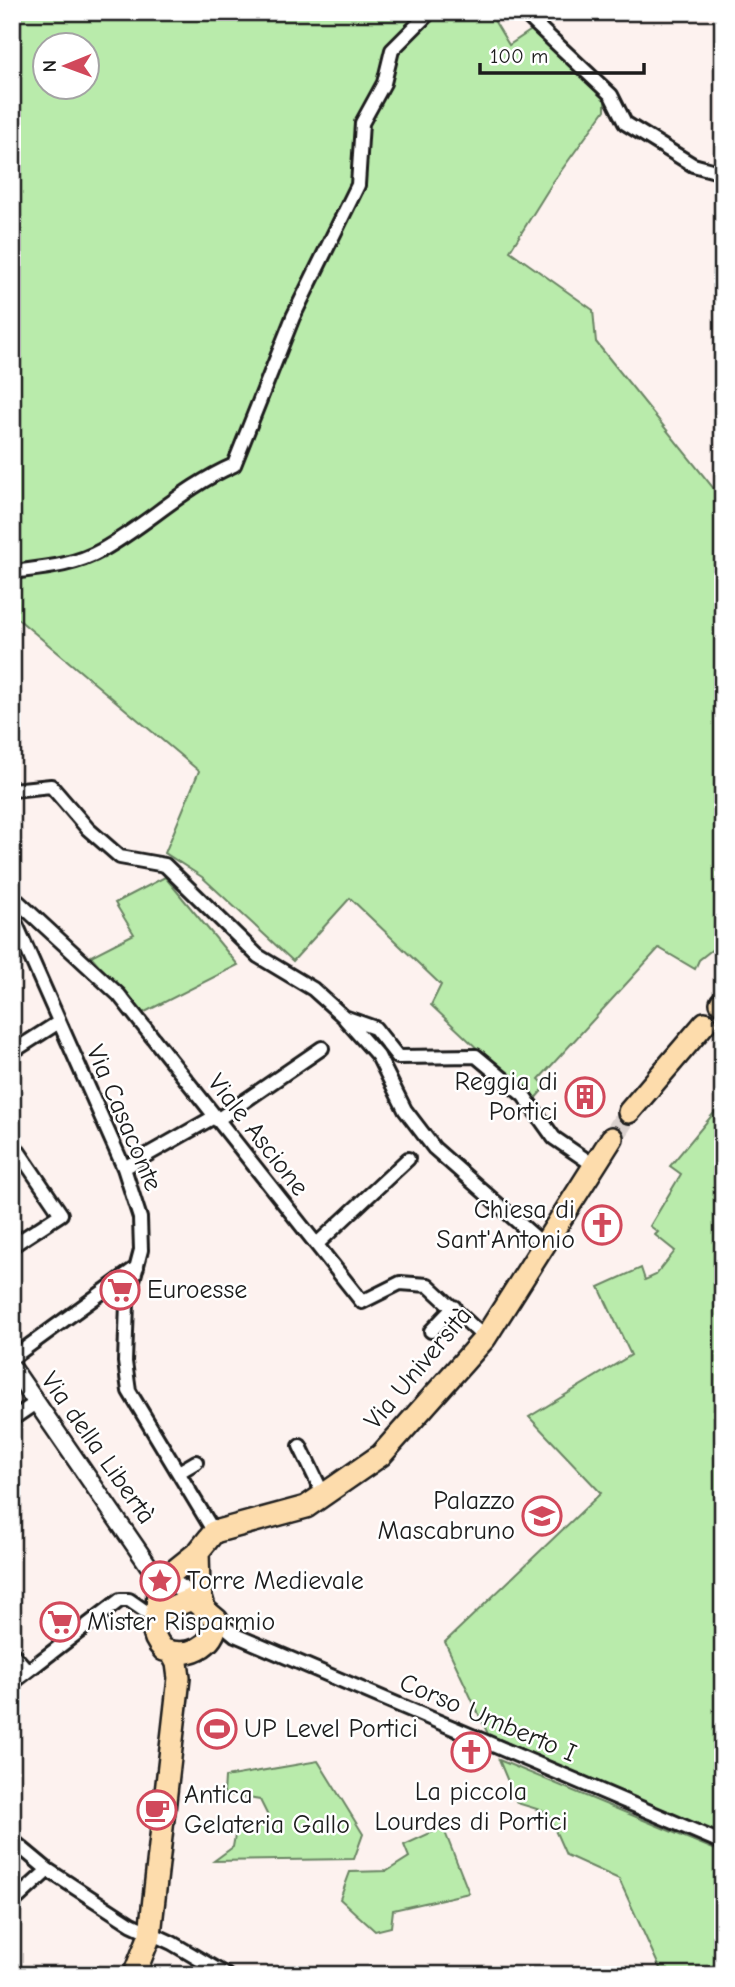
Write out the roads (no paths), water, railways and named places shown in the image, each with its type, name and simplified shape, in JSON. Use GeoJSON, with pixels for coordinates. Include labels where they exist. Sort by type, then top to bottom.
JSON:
{"type":"FeatureCollection","features":[{"type":"Feature","properties":{"kind":"main road"},"geometry":{"type":"LineString","coordinates":[[629,1112],[705,1023]]}},
{"type":"Feature","properties":{"kind":"main road","name":"Via Università"},"geometry":{"type":"LineString","coordinates":[[214,1532],[306,1507],[382,1455],[485,1338],[612,1138]]}},
{"type":"Feature","properties":{"kind":"main road"},"geometry":{"type":"LineString","coordinates":[[198,1552],[199,1590],[206,1616],[200,1648],[182,1652],[155,1638],[158,1590],[163,1580],[198,1552],[214,1532]]}},
{"type":"Feature","properties":{"kind":"main road"},"geometry":{"type":"LineString","coordinates":[[156,1616],[206,1616]]}},
{"type":"Feature","properties":{"kind":"main road"},"geometry":{"type":"LineString","coordinates":[[134,1975],[150,1935],[179,1678],[177,1663],[182,1652]]}},
{"type":"Feature","properties":{"kind":"street"},"geometry":{"type":"LineString","coordinates":[[12,572],[65,565],[101,551],[209,475],[234,465],[293,317],[358,185],[362,123],[384,83],[392,50],[430,12]]}},
{"type":"Feature","properties":{"kind":"street"},"geometry":{"type":"LineString","coordinates":[[523,12],[611,95],[625,123],[694,165],[723,173]]}},
{"type":"Feature","properties":{"kind":"street"},"geometry":{"type":"LineString","coordinates":[[12,790],[51,786],[88,829],[120,857],[165,865],[258,956],[313,989],[344,1017],[378,1056],[405,1110],[434,1148],[544,1245]]}},
{"type":"Feature","properties":{"kind":"street","name":"Viale Ascione"},"geometry":{"type":"LineString","coordinates":[[12,896],[119,995],[362,1302],[400,1283],[428,1285],[485,1338]]}},
{"type":"Feature","properties":{"kind":"street","name":"Via Casaconte"},"geometry":{"type":"LineString","coordinates":[[12,915],[124,1168],[140,1218],[141,1250],[127,1303],[125,1362],[129,1391],[214,1532]]}},
{"type":"Feature","properties":{"kind":"street"},"geometry":{"type":"LineString","coordinates":[[344,1017],[375,1028],[398,1057],[476,1056],[524,1096],[554,1138],[596,1166]]}},
{"type":"Feature","properties":{"kind":"street"},"geometry":{"type":"LineString","coordinates":[[12,1052],[59,1021]]}},
{"type":"Feature","properties":{"kind":"street"},"geometry":{"type":"LineString","coordinates":[[124,1168],[216,1118],[322,1048]]}},
{"type":"Feature","properties":{"kind":"street"},"geometry":{"type":"LineString","coordinates":[[12,1142],[61,1214],[12,1246]]}},
{"type":"Feature","properties":{"kind":"street"},"geometry":{"type":"LineString","coordinates":[[317,1244],[408,1159]]}},
{"type":"Feature","properties":{"kind":"street"},"geometry":{"type":"LineString","coordinates":[[12,1358],[137,1267]]}},
{"type":"Feature","properties":{"kind":"street"},"geometry":{"type":"LineString","coordinates":[[431,1331],[454,1307]]}},
{"type":"Feature","properties":{"kind":"street","name":"Via della Libertà"},"geometry":{"type":"LineString","coordinates":[[12,1367],[143,1557],[163,1580],[179,1587],[206,1616]]}},
{"type":"Feature","properties":{"kind":"street"},"geometry":{"type":"LineString","coordinates":[[12,1419],[37,1402]]}},
{"type":"Feature","properties":{"kind":"street"},"geometry":{"type":"LineString","coordinates":[[300,1446],[323,1494]]}},
{"type":"Feature","properties":{"kind":"street"},"geometry":{"type":"LineString","coordinates":[[179,1472],[196,1462]]}},
{"type":"Feature","properties":{"kind":"street"},"geometry":{"type":"LineString","coordinates":[[12,1683],[120,1600],[129,1600],[156,1616]]}},
{"type":"Feature","properties":{"kind":"street","name":"Corso Umberto I"},"geometry":{"type":"LineString","coordinates":[[206,1616],[235,1635],[723,1843]]}},
{"type":"Feature","properties":{"kind":"street"},"geometry":{"type":"LineString","coordinates":[[12,1653],[27,1671]]}},
{"type":"Feature","properties":{"kind":"street"},"geometry":{"type":"LineString","coordinates":[[12,1840],[48,1870],[150,1935],[172,1943],[226,1975]]}},
{"type":"Feature","properties":{"kind":"street"},"geometry":{"type":"LineString","coordinates":[[12,1903],[48,1870]]}},
{"type":"Feature","properties":{"kind":"street"},"geometry":{"type":"LineString","coordinates":[[12,1971],[17,1975]]}},
{"type":"Feature","properties":{"kind":"tunnel"},"geometry":{"type":"LineString","coordinates":[[612,1138],[629,1112]]}},
{"type":"Feature","properties":{"kind":"place","name":"Reggia di Portici"},"geometry":{"type":"Point","coordinates":[585,1097]}},
{"type":"Feature","properties":{"kind":"place","name":"Chiesa di Sant'Antonio"},"geometry":{"type":"Point","coordinates":[602,1225]}},
{"type":"Feature","properties":{"kind":"place","name":"Euroesse"},"geometry":{"type":"Point","coordinates":[120,1290]}},
{"type":"Feature","properties":{"kind":"place","name":"Palazzo Mascabruno"},"geometry":{"type":"Point","coordinates":[542,1516]}},
{"type":"Feature","properties":{"kind":"place","name":"Torre Medievale"},"geometry":{"type":"Point","coordinates":[160,1581]}},
{"type":"Feature","properties":{"kind":"place","name":"Mister Risparmio"},"geometry":{"type":"Point","coordinates":[60,1622]}},
{"type":"Feature","properties":{"kind":"place","name":"UP Level Portici"},"geometry":{"type":"Point","coordinates":[217,1729]}},
{"type":"Feature","properties":{"kind":"place","name":"La piccola Lourdes di Portici"},"geometry":{"type":"Point","coordinates":[471,1752]}},
{"type":"Feature","properties":{"kind":"place","name":"Antica Gelateria Gallo"},"geometry":{"type":"Point","coordinates":[157,1810]}}]}
